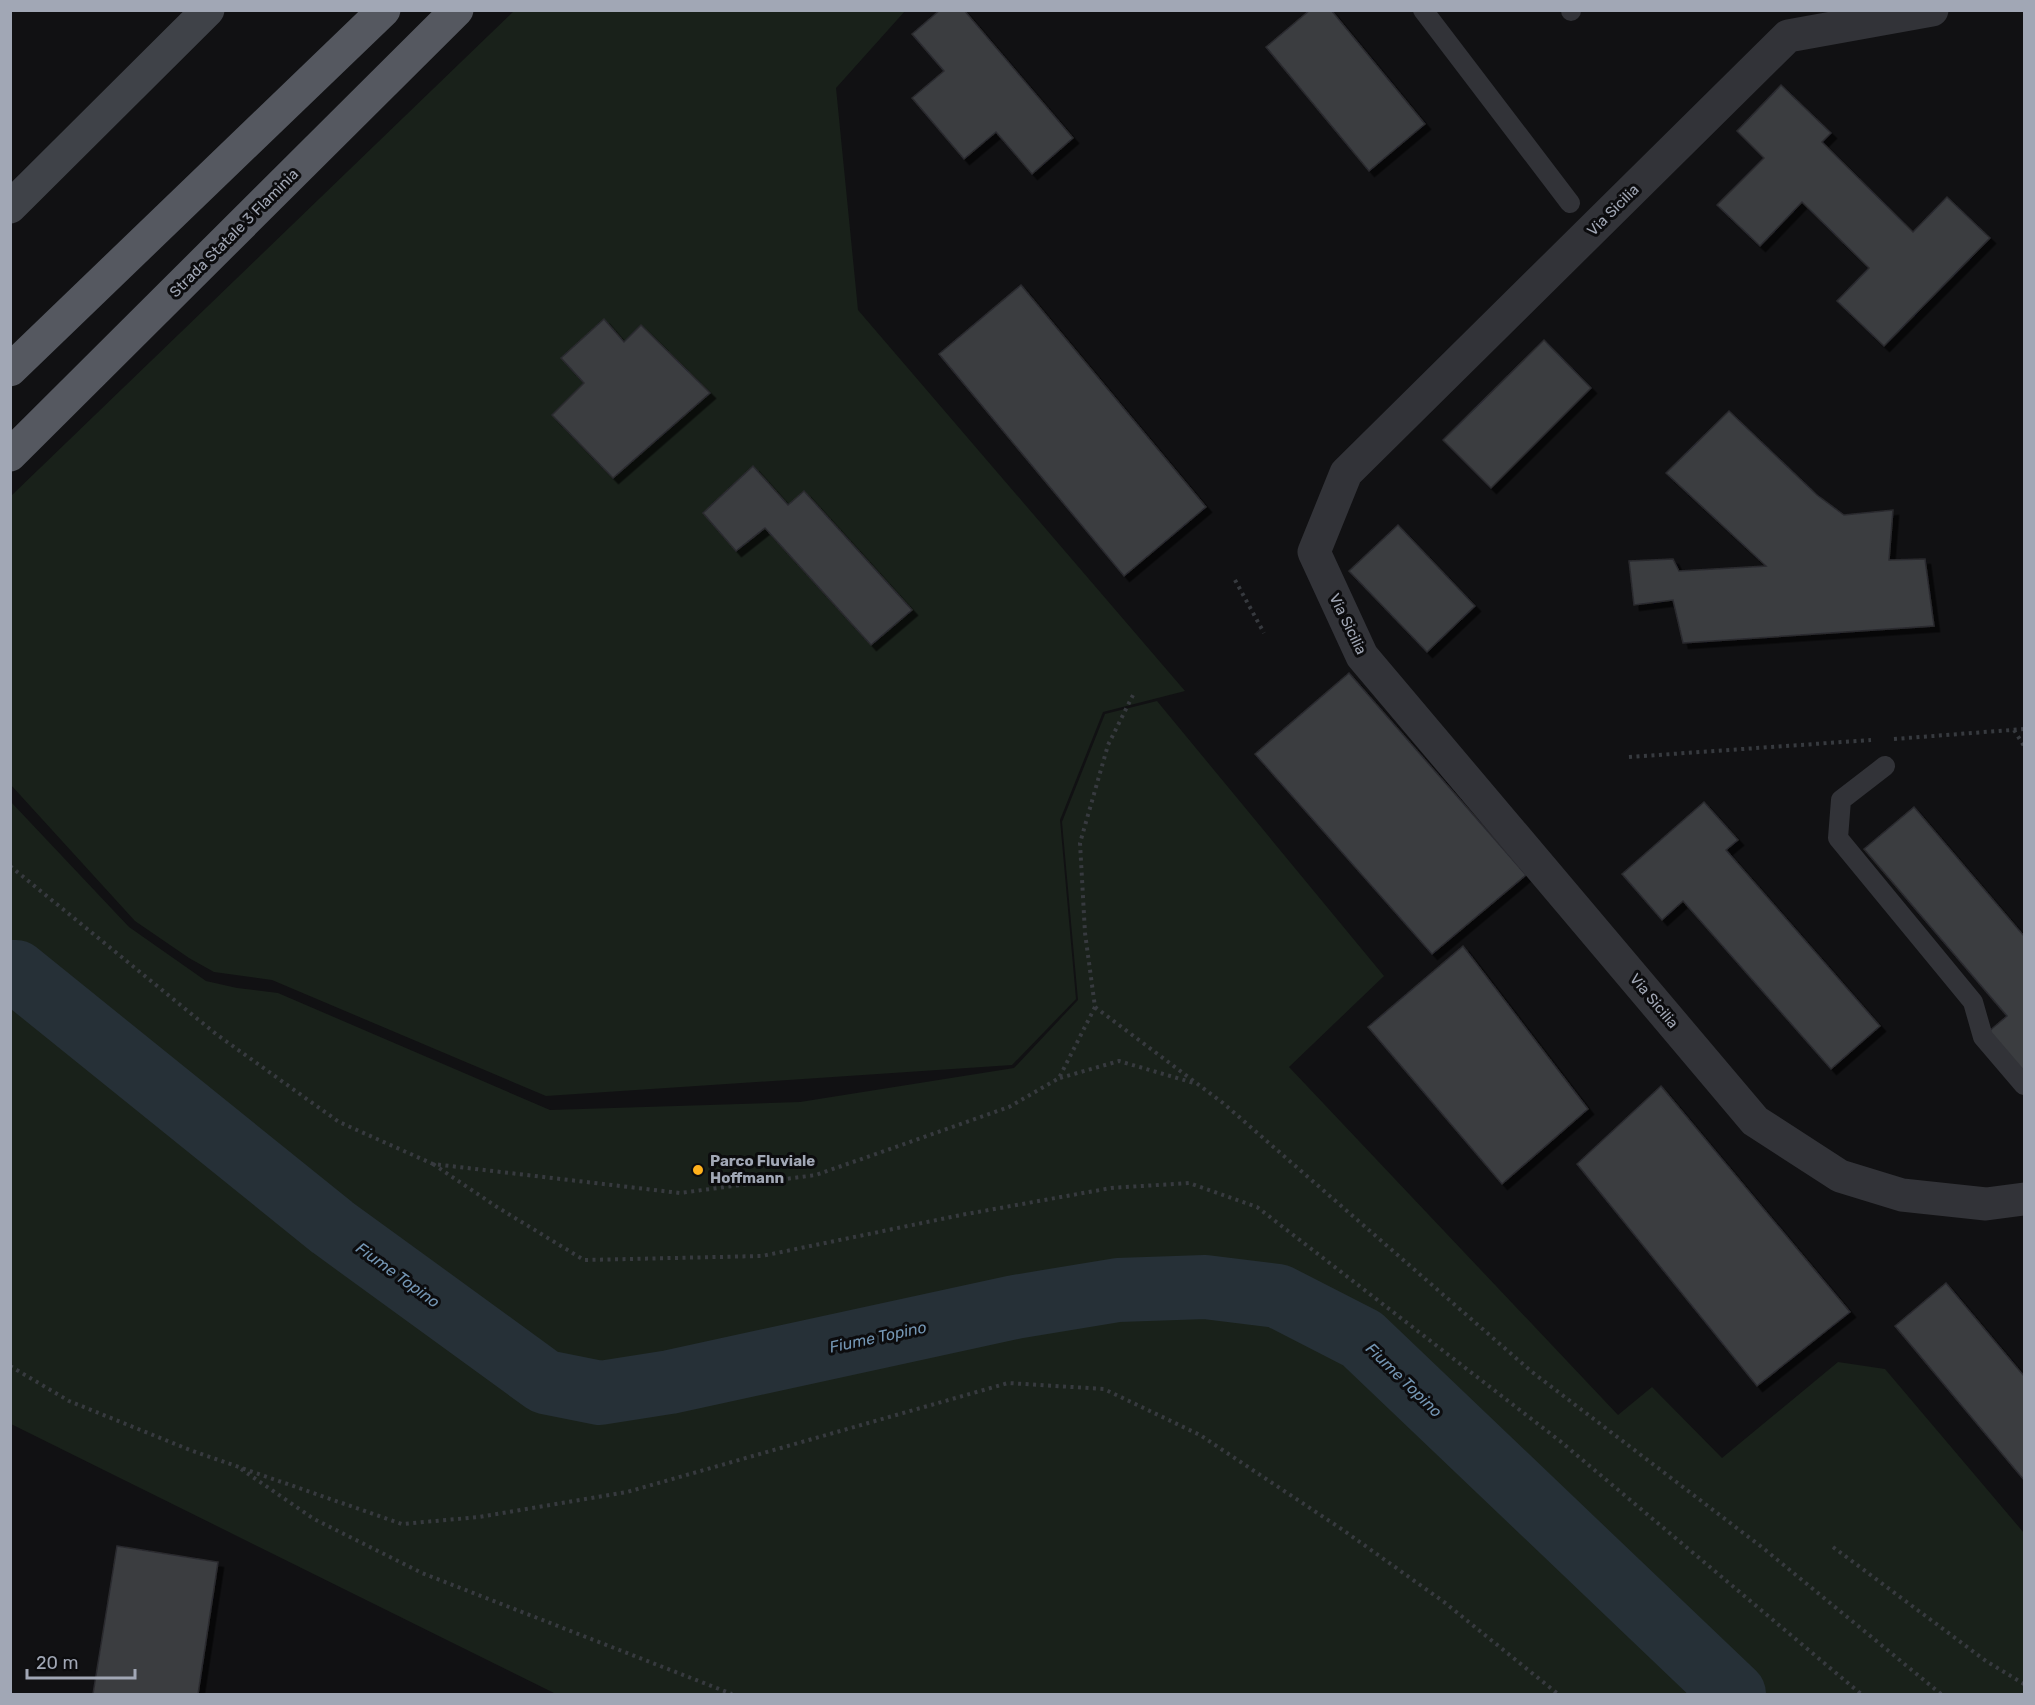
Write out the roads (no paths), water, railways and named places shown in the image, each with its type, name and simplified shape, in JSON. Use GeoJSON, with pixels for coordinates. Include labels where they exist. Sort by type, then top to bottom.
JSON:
{"type":"FeatureCollection","features":[{"type":"Feature","properties":{"kind":"highway"},"geometry":{"type":"LineString","coordinates":[[10,370],[384,10]]}},
{"type":"Feature","properties":{"kind":"highway","name":"Strada Statale 3 Flaminia"},"geometry":{"type":"LineString","coordinates":[[10,454],[457,10]]}},
{"type":"Feature","properties":{"kind":"main road"},"geometry":{"type":"LineString","coordinates":[[10,207],[208,10]]}},
{"type":"Feature","properties":{"kind":"street","name":"Via Sicilia"},"geometry":{"type":"LineString","coordinates":[[1932,10],[1788,36],[1346,473],[1314,552],[1362,656],[1755,1120],[1840,1176],[1892,1192],[1986,1204],[2025,1199]]}},
{"type":"Feature","properties":{"kind":"lane"},"geometry":{"type":"LineString","coordinates":[[1423,10],[1570,203]]}},
{"type":"Feature","properties":{"kind":"lane"},"geometry":{"type":"LineString","coordinates":[[1885,766],[1840,800],[1838,838],[1973,1002],[1983,1037],[2025,1085]]}},
{"type":"Feature","properties":{"kind":"waterway","name":"Fiume Topino"},"geometry":{"type":"LineString","coordinates":[[10,972],[16,972],[332,1227],[545,1382],[600,1393],[670,1382],[1015,1307],[1118,1290],[1205,1287],[1278,1296],[1362,1339],[1734,1694]]}},
{"type":"Feature","properties":{"kind":"place","name":"Parco Fluviale Hoffmann"},"geometry":{"type":"Point","coordinates":[698,1170]}}]}
